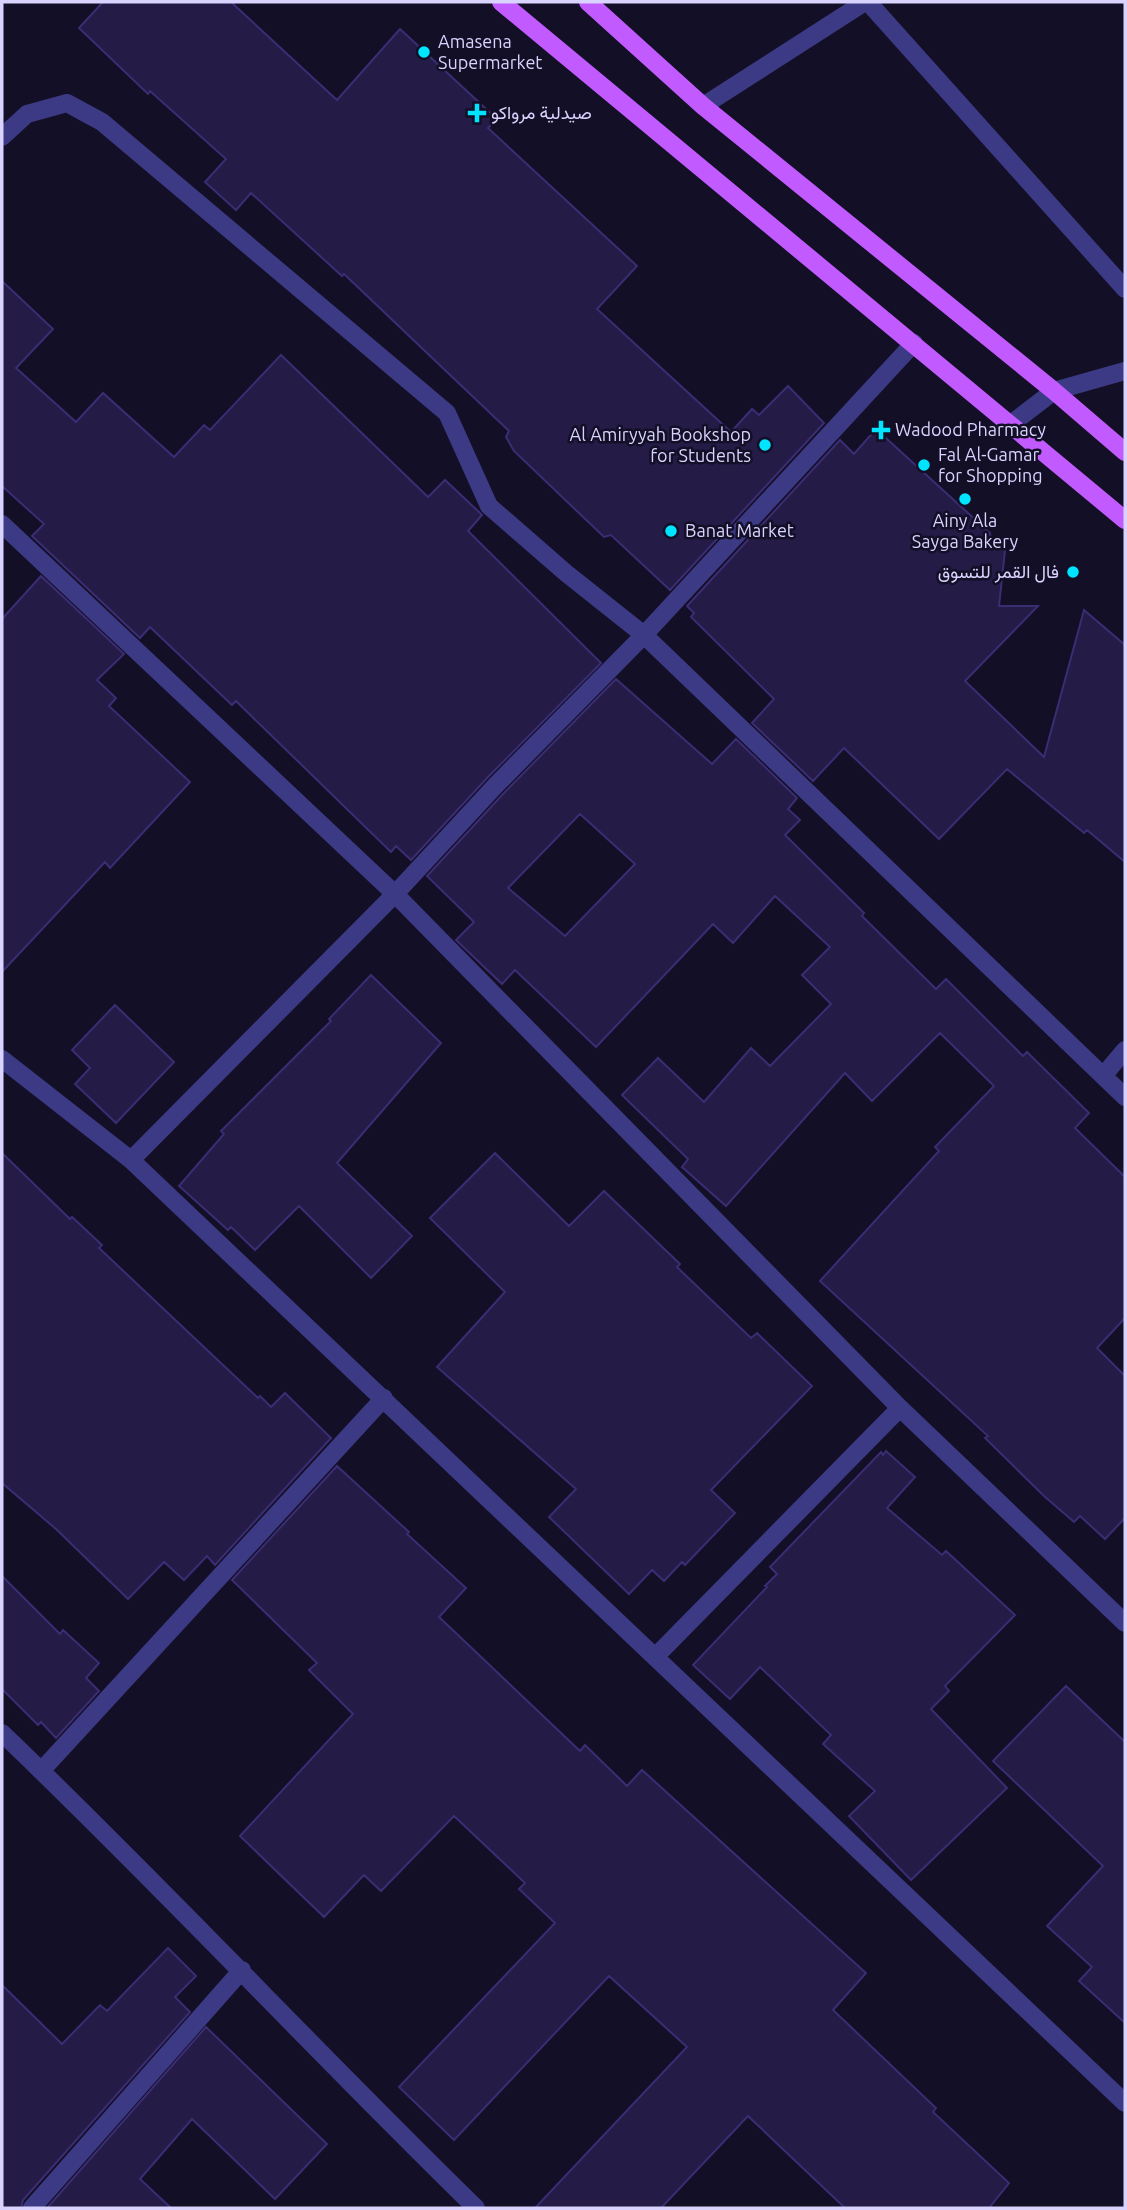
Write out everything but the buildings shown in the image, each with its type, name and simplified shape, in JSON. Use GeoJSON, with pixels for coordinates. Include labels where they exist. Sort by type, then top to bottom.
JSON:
{"type":"FeatureCollection","features":[{"type":"Feature","properties":{"kind":"main road"},"geometry":{"type":"LineString","coordinates":[[501,2],[1125,520]]}},
{"type":"Feature","properties":{"kind":"main road"},"geometry":{"type":"LineString","coordinates":[[588,2],[703,106],[1054,391],[1125,452]]}},
{"type":"Feature","properties":{"kind":"street"},"geometry":{"type":"LineString","coordinates":[[703,106],[866,2],[1125,289]]}},
{"type":"Feature","properties":{"kind":"street"},"geometry":{"type":"LineString","coordinates":[[2,137],[27,114],[67,103],[102,122],[447,413],[489,506],[566,573],[644,635],[1125,1097]]}},
{"type":"Feature","properties":{"kind":"street"},"geometry":{"type":"LineString","coordinates":[[131,1160],[394,894],[496,785],[644,635],[914,343]]}},
{"type":"Feature","properties":{"kind":"street"},"geometry":{"type":"LineString","coordinates":[[1011,424],[1054,391],[1125,371]]}},
{"type":"Feature","properties":{"kind":"street"},"geometry":{"type":"LineString","coordinates":[[2,524],[394,894],[900,1408],[1125,1623]]}},
{"type":"Feature","properties":{"kind":"street"},"geometry":{"type":"LineString","coordinates":[[1103,1076],[1125,1050]]}},
{"type":"Feature","properties":{"kind":"street"},"geometry":{"type":"LineString","coordinates":[[2,1059],[131,1160],[1125,2104]]}},
{"type":"Feature","properties":{"kind":"street"},"geometry":{"type":"LineString","coordinates":[[41,1771],[384,1398]]}},
{"type":"Feature","properties":{"kind":"street"},"geometry":{"type":"LineString","coordinates":[[655,1657],[900,1408]]}},
{"type":"Feature","properties":{"kind":"street"},"geometry":{"type":"LineString","coordinates":[[2,1733],[242,1970],[399,2133],[476,2208]]}},
{"type":"Feature","properties":{"kind":"street"},"geometry":{"type":"LineString","coordinates":[[32,2208],[242,1970]]}},
{"type":"Feature","properties":{"kind":"place","name":"Amasena Supermarket"},"geometry":{"type":"Point","coordinates":[424,52]}},
{"type":"Feature","properties":{"kind":"place","name":"صيدلية مرواكو"},"geometry":{"type":"Point","coordinates":[477,113]}},
{"type":"Feature","properties":{"kind":"place","name":"Wadood Pharmacy"},"geometry":{"type":"Point","coordinates":[881,430]}},
{"type":"Feature","properties":{"kind":"place","name":"Al Amiryyah Bookshop for Students"},"geometry":{"type":"Point","coordinates":[765,445]}},
{"type":"Feature","properties":{"kind":"place","name":"Fal Al-Gamar for Shopping"},"geometry":{"type":"Point","coordinates":[924,465]}},
{"type":"Feature","properties":{"kind":"place","name":"Ainy Ala Sayga Bakery"},"geometry":{"type":"Point","coordinates":[965,499]}},
{"type":"Feature","properties":{"kind":"place","name":"Banat Market"},"geometry":{"type":"Point","coordinates":[671,531]}},
{"type":"Feature","properties":{"kind":"place","name":"فال القمر للتسوق"},"geometry":{"type":"Point","coordinates":[1073,572]}}]}
